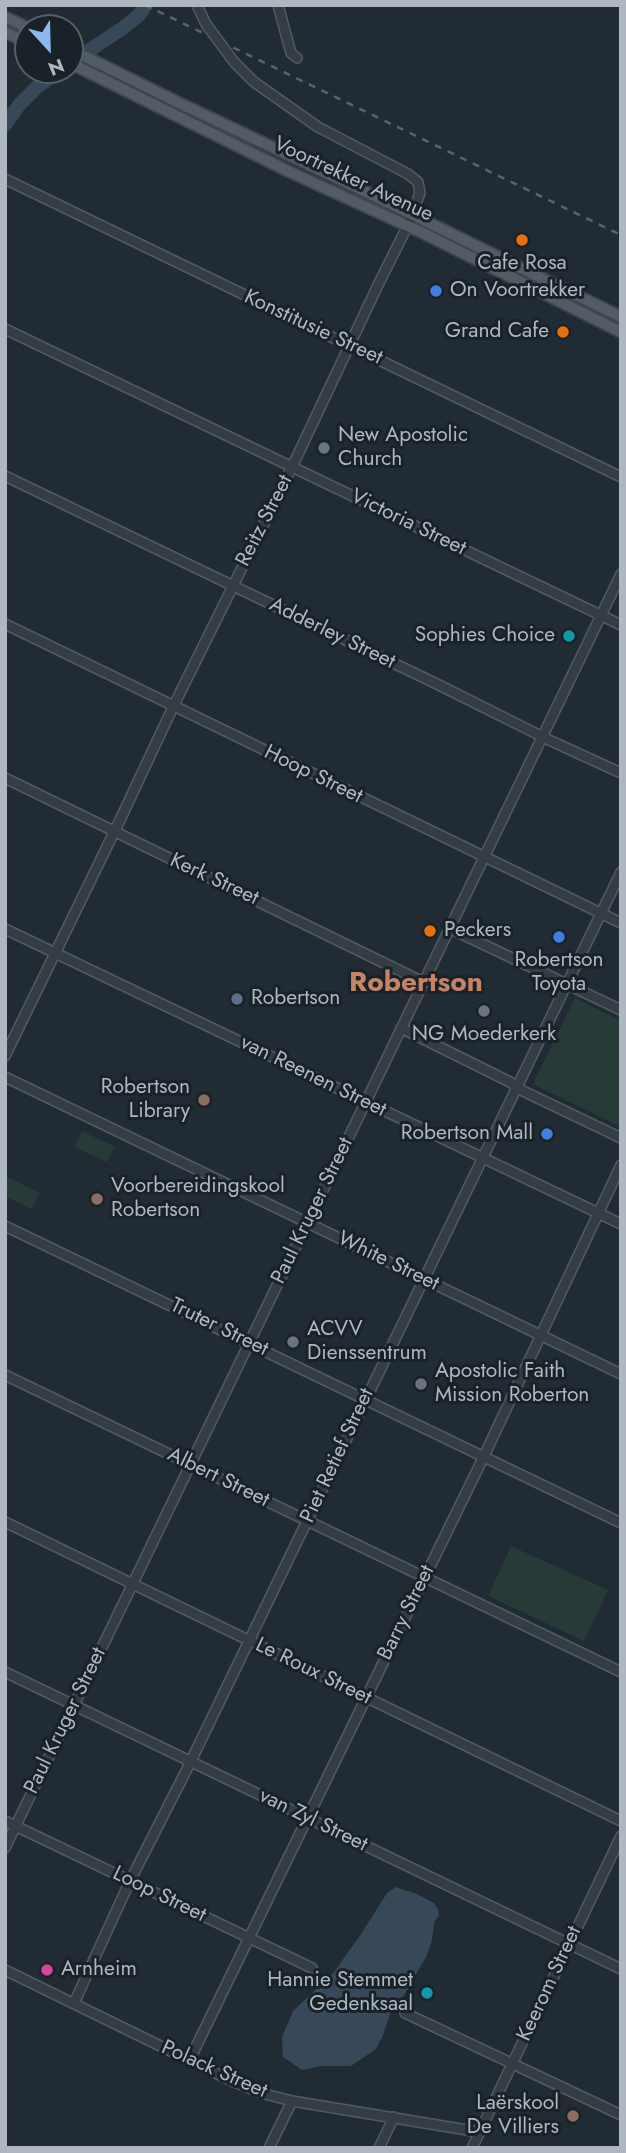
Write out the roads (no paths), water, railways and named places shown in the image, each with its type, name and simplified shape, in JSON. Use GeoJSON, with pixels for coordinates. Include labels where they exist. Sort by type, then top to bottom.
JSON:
{"type":"FeatureCollection","features":[{"type":"Feature","properties":{"kind":"main road","name":"Voortrekker Avenue"},"geometry":{"type":"LineString","coordinates":[[84,56],[621,317]]}},
{"type":"Feature","properties":{"kind":"main road","name":"Voortrekker Avenue"},"geometry":{"type":"LineString","coordinates":[[84,70],[621,332]]}},
{"type":"Feature","properties":{"kind":"main road"},"geometry":{"type":"LineString","coordinates":[[170,113],[175,101]]}},
{"type":"Feature","properties":{"kind":"main road"},"geometry":{"type":"LineString","coordinates":[[290,172],[296,158]]}},
{"type":"Feature","properties":{"kind":"main road"},"geometry":{"type":"LineString","coordinates":[[337,195],[345,181]]}},
{"type":"Feature","properties":{"kind":"street","name":"Reitz Street"},"geometry":{"type":"LineString","coordinates":[[5,1056],[292,467],[407,227],[420,193],[418,182],[413,177],[318,127],[254,82],[234,62],[206,24],[197,5]]}},
{"type":"Feature","properties":{"kind":"street"},"geometry":{"type":"LineString","coordinates":[[278,5],[291,53],[297,58]]}},
{"type":"Feature","properties":{"kind":"street","name":"Konstitusie Street"},"geometry":{"type":"LineString","coordinates":[[5,180],[621,477]]}},
{"type":"Feature","properties":{"kind":"street","name":"Victoria Street"},"geometry":{"type":"LineString","coordinates":[[5,329],[621,625]]}},
{"type":"Feature","properties":{"kind":"street","name":"Adderley Street"},"geometry":{"type":"LineString","coordinates":[[5,476],[621,773]]}},
{"type":"Feature","properties":{"kind":"street","name":"Paul Kruger Street"},"geometry":{"type":"LineString","coordinates":[[5,1848],[621,573]]}},
{"type":"Feature","properties":{"kind":"street","name":"Hoop Street"},"geometry":{"type":"LineString","coordinates":[[5,625],[621,923]]}},
{"type":"Feature","properties":{"kind":"street","name":"Kerk Street"},"geometry":{"type":"LineString","coordinates":[[5,778],[423,982]]}},
{"type":"Feature","properties":{"kind":"street","name":"Piet Retief Street"},"geometry":{"type":"LineString","coordinates":[[74,2003],[130,1881],[191,1762],[621,872]]}},
{"type":"Feature","properties":{"kind":"street","name":"van Reenen Street"},"geometry":{"type":"LineString","coordinates":[[5,929],[621,1224]]}},
{"type":"Feature","properties":{"kind":"street"},"geometry":{"type":"LineString","coordinates":[[449,929],[621,1010]]}},
{"type":"Feature","properties":{"kind":"street"},"geometry":{"type":"LineString","coordinates":[[401,1028],[621,1138]]}},
{"type":"Feature","properties":{"kind":"street","name":"White Street"},"geometry":{"type":"LineString","coordinates":[[5,1077],[621,1374]]}},
{"type":"Feature","properties":{"kind":"street","name":"Barry Street"},"geometry":{"type":"LineString","coordinates":[[190,2059],[484,1456],[621,1166]]}},
{"type":"Feature","properties":{"kind":"street","name":"Truter Street"},"geometry":{"type":"LineString","coordinates":[[5,1226],[621,1523]]}},
{"type":"Feature","properties":{"kind":"street","name":"Albert Street"},"geometry":{"type":"LineString","coordinates":[[5,1375],[621,1672]]}},
{"type":"Feature","properties":{"kind":"street","name":"Le Roux Street"},"geometry":{"type":"LineString","coordinates":[[5,1522],[621,1821]]}},
{"type":"Feature","properties":{"kind":"street","name":"van Zyl Street"},"geometry":{"type":"LineString","coordinates":[[5,1672],[621,1969]]}},
{"type":"Feature","properties":{"kind":"street","name":"Loop Street"},"geometry":{"type":"LineString","coordinates":[[5,1821],[313,1968]]}},
{"type":"Feature","properties":{"kind":"street","name":"Keerom Street"},"geometry":{"type":"LineString","coordinates":[[471,2148],[621,1836]]}},
{"type":"Feature","properties":{"kind":"street","name":"Polack Street"},"geometry":{"type":"LineString","coordinates":[[5,1970],[242,2085],[277,2098],[479,2132]]}},
{"type":"Feature","properties":{"kind":"street"},"geometry":{"type":"LineString","coordinates":[[405,2012],[621,2115]]}},
{"type":"Feature","properties":{"kind":"street"},"geometry":{"type":"LineString","coordinates":[[269,2148],[292,2101]]}},
{"type":"Feature","properties":{"kind":"street"},"geometry":{"type":"LineString","coordinates":[[379,2148],[394,2117]]}},
{"type":"Feature","properties":{"kind":"water"},"geometry":{"type":"Polygon","coordinates":[[[396,1887],[417,1894],[434,1903],[438,1909],[439,1915],[434,1923],[427,1955],[399,2004],[390,2014],[376,2049],[351,2066],[321,2066],[302,2070],[283,2057],[282,2037],[293,2011],[334,1972],[387,1893],[396,1887]]]}},
{"type":"Feature","properties":{"kind":"waterway"},"geometry":{"type":"LineString","coordinates":[[84,54],[123,28],[139,15],[146,5]]}},
{"type":"Feature","properties":{"kind":"waterway"},"geometry":{"type":"LineString","coordinates":[[5,125],[19,105],[41,84]]}},
{"type":"Feature","properties":{"kind":"railway"},"geometry":{"type":"LineString","coordinates":[[145,5],[621,235]]}},
{"type":"Feature","properties":{"kind":"place","name":"Cafe Rosa"},"geometry":{"type":"Point","coordinates":[522,240]}},
{"type":"Feature","properties":{"kind":"place","name":"On Voortrekker"},"geometry":{"type":"Point","coordinates":[436,291]}},
{"type":"Feature","properties":{"kind":"place","name":"Grand Cafe"},"geometry":{"type":"Point","coordinates":[563,332]}},
{"type":"Feature","properties":{"kind":"place","name":"New Apostolic Church"},"geometry":{"type":"Point","coordinates":[324,448]}},
{"type":"Feature","properties":{"kind":"place","name":"Sophies Choice"},"geometry":{"type":"Point","coordinates":[569,636]}},
{"type":"Feature","properties":{"kind":"place","name":"Peckers"},"geometry":{"type":"Point","coordinates":[430,931]}},
{"type":"Feature","properties":{"kind":"place","name":"Robertson Toyota"},"geometry":{"type":"Point","coordinates":[559,937]}},
{"type":"Feature","properties":{"kind":"place","name":"Robertson"},"geometry":{"type":"Point","coordinates":[237,999]}},
{"type":"Feature","properties":{"kind":"place","name":"NG Moederkerk"},"geometry":{"type":"Point","coordinates":[484,1011]}},
{"type":"Feature","properties":{"kind":"place","name":"Robertson Library"},"geometry":{"type":"Point","coordinates":[204,1100]}},
{"type":"Feature","properties":{"kind":"place","name":"Robertson Mall"},"geometry":{"type":"Point","coordinates":[547,1134]}},
{"type":"Feature","properties":{"kind":"place","name":"Voorbereidingskool Robertson"},"geometry":{"type":"Point","coordinates":[97,1199]}},
{"type":"Feature","properties":{"kind":"place","name":"ACVV Dienssentrum"},"geometry":{"type":"Point","coordinates":[293,1342]}},
{"type":"Feature","properties":{"kind":"place","name":"Apostolic Faith Mission Roberton"},"geometry":{"type":"Point","coordinates":[421,1384]}},
{"type":"Feature","properties":{"kind":"place","name":"Arnheim"},"geometry":{"type":"Point","coordinates":[47,1970]}},
{"type":"Feature","properties":{"kind":"place","name":"Hannie Stemmet Gedenksaal"},"geometry":{"type":"Point","coordinates":[427,1993]}},
{"type":"Feature","properties":{"kind":"place","name":"Laërskool De Villiers"},"geometry":{"type":"Point","coordinates":[573,2116]}},
{"type":"Feature","properties":{"kind":"district","name":"Robertson"},"geometry":{"type":"Point","coordinates":[416,984]}}]}
